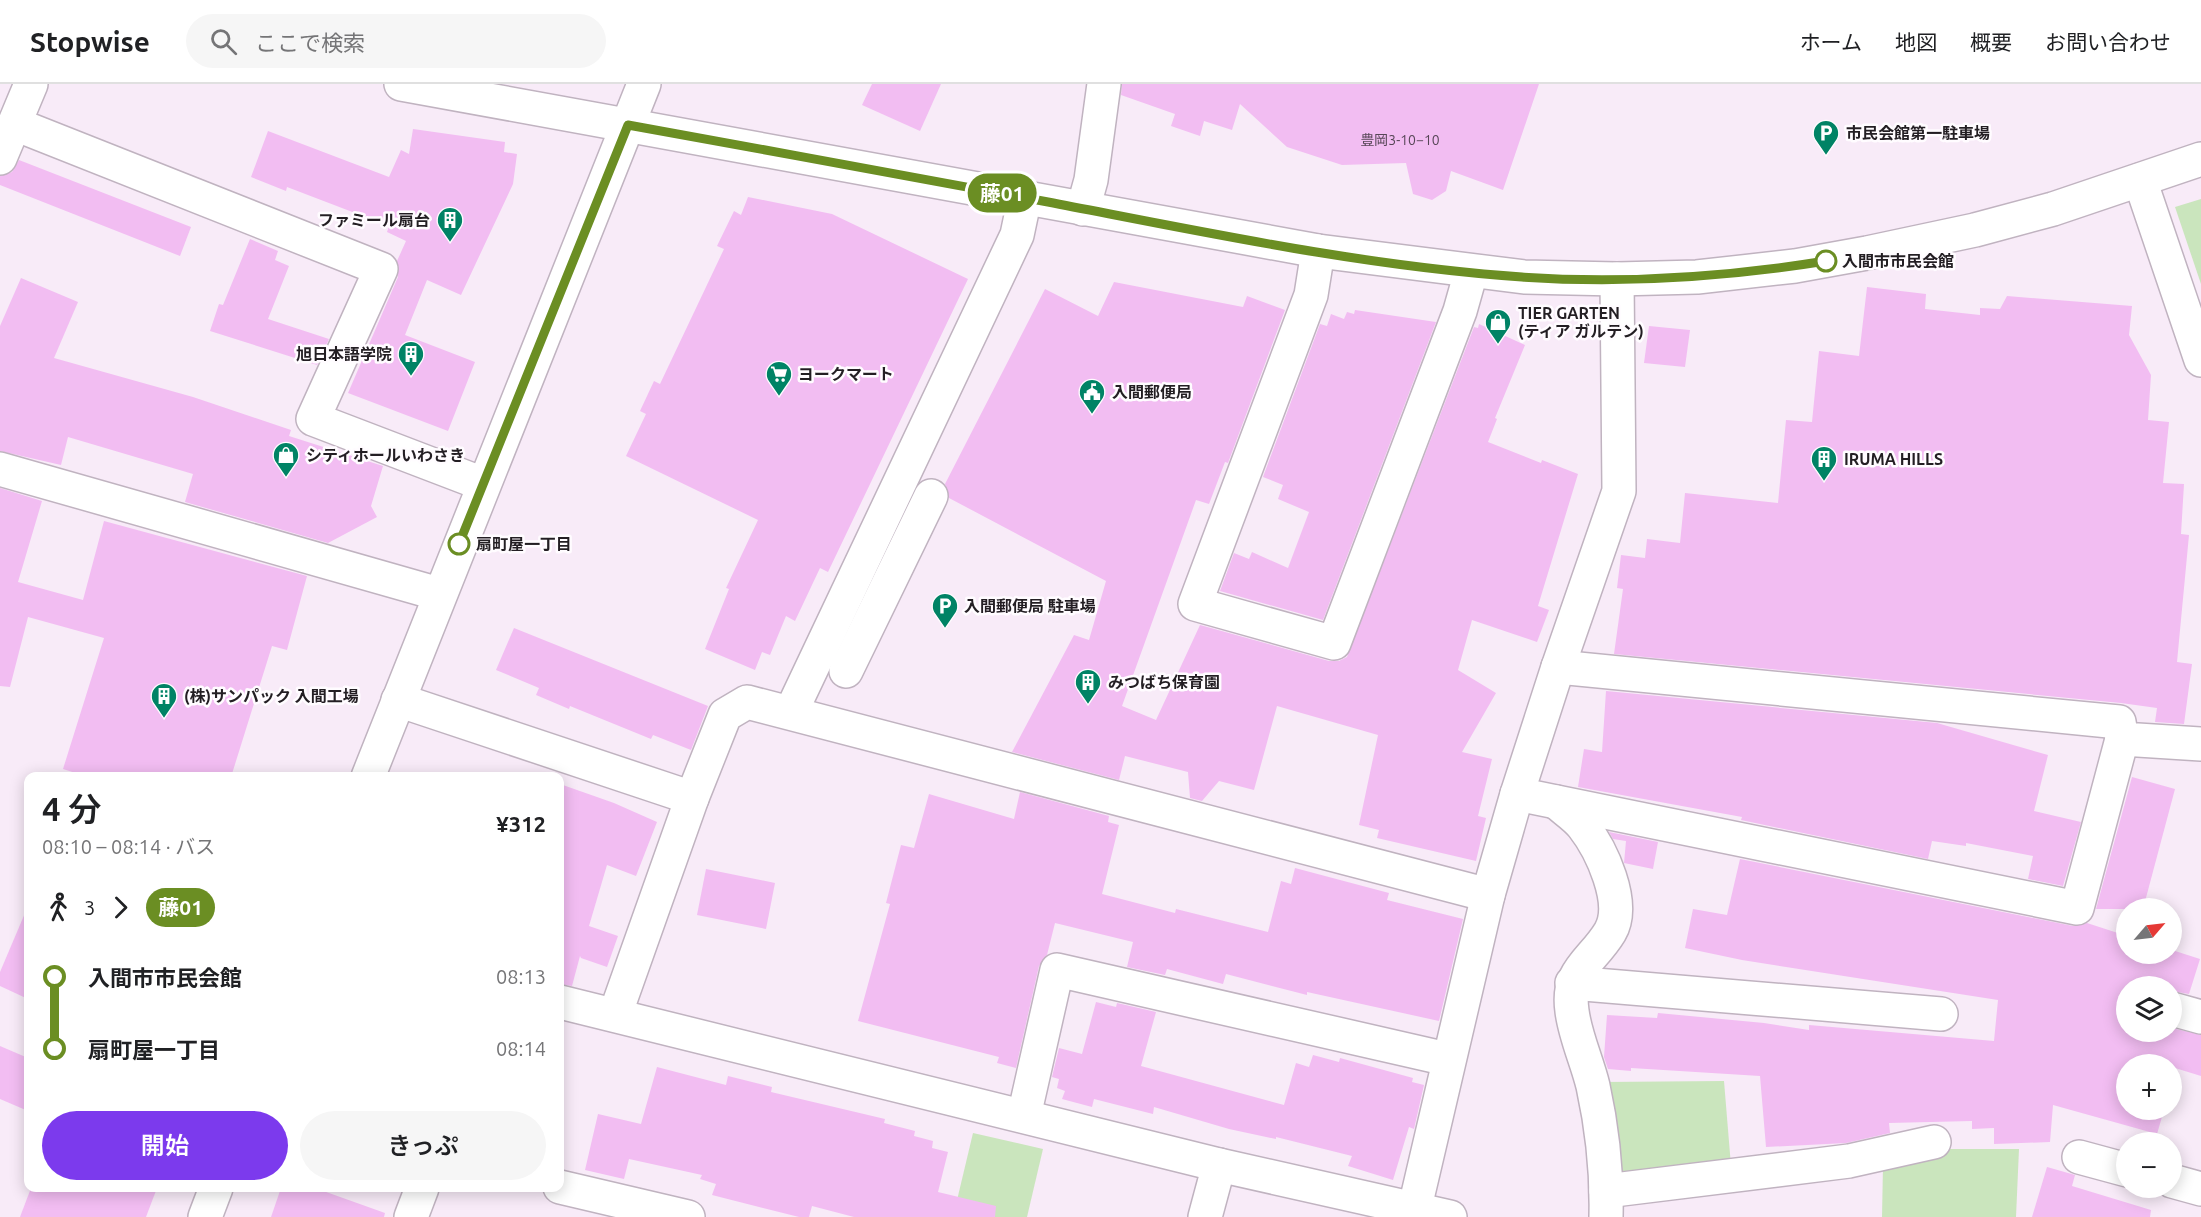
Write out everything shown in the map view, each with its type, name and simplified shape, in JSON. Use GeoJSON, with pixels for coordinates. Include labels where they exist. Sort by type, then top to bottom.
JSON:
{"type":"FeatureCollection","features":[{"type":"Feature","properties":{"kind":"street"},"geometry":{"type":"LineString","coordinates":[[0,158],[32,84]]}},
{"type":"Feature","properties":{"kind":"street"},"geometry":{"type":"LineString","coordinates":[[401,84],[1318,251],[1524,277],[1617,279],[1697,277],[1795,266],[1976,230],[2053,209],[2201,159]]}},
{"type":"Feature","properties":{"kind":"street"},"geometry":{"type":"LineString","coordinates":[[370,772],[644,84]]}},
{"type":"Feature","properties":{"kind":"street"},"geometry":{"type":"LineString","coordinates":[[1083,209],[1091,180],[1104,84]]}},
{"type":"Feature","properties":{"kind":"street"},"geometry":{"type":"LineString","coordinates":[[15,124],[381,269],[313,419],[483,484]]}},
{"type":"Feature","properties":{"kind":"street"},"geometry":{"type":"LineString","coordinates":[[2140,180],[2201,360]]}},
{"type":"Feature","properties":{"kind":"street"},"geometry":{"type":"LineString","coordinates":[[791,712],[1017,235],[1025,197]]}},
{"type":"Feature","properties":{"kind":"street"},"geometry":{"type":"LineString","coordinates":[[1318,251],[1311,295],[1195,604],[1334,643],[1460,311],[1471,272]]}},
{"type":"Feature","properties":{"kind":"street"},"geometry":{"type":"LineString","coordinates":[[1414,1207],[1488,895],[1517,794],[1558,667],[1619,490],[1617,279]]}},
{"type":"Feature","properties":{"kind":"street"},"geometry":{"type":"LineString","coordinates":[[0,469],[439,594]]}},
{"type":"Feature","properties":{"kind":"street"},"geometry":{"type":"LineString","coordinates":[[846,671],[931,496]]}},
{"type":"Feature","properties":{"kind":"street"},"geometry":{"type":"LineString","coordinates":[[1517,794],[2077,908],[2122,739],[2119,722],[1558,667]]}},
{"type":"Feature","properties":{"kind":"street"},"geometry":{"type":"LineString","coordinates":[[398,700],[692,798]]}},
{"type":"Feature","properties":{"kind":"street"},"geometry":{"type":"LineString","coordinates":[[615,1015],[692,798],[725,715],[747,702],[1488,895]]}},
{"type":"Feature","properties":{"kind":"street"},"geometry":{"type":"LineString","coordinates":[[2122,739],[2201,744]]}},
{"type":"Feature","properties":{"kind":"street"},"geometry":{"type":"LineString","coordinates":[[1556,802],[1582,825],[1599,849],[1610,875],[1613,894],[1611,931],[1584,961],[1572,983],[1572,1011],[1593,1087],[1606,1204],[1849,1161],[1934,1142]]}},
{"type":"Feature","properties":{"kind":"street"},"geometry":{"type":"LineString","coordinates":[[1024,1116],[1057,970],[1448,1059]]}},
{"type":"Feature","properties":{"kind":"street"},"geometry":{"type":"LineString","coordinates":[[1572,983],[1941,1014]]}},
{"type":"Feature","properties":{"kind":"street"},"geometry":{"type":"LineString","coordinates":[[564,1003],[1219,1165],[1414,1207],[1450,1217]]}},
{"type":"Feature","properties":{"kind":"street"},"geometry":{"type":"LineString","coordinates":[[2182,1012],[2201,1017]]}},
{"type":"Feature","properties":{"kind":"street"},"geometry":{"type":"LineString","coordinates":[[2079,1157],[2116,1167]]}},
{"type":"Feature","properties":{"kind":"street"},"geometry":{"type":"LineString","coordinates":[[1205,1217],[1219,1165]]}},
{"type":"Feature","properties":{"kind":"street"},"geometry":{"type":"LineString","coordinates":[[2182,1184],[2201,1189]]}},
{"type":"Feature","properties":{"kind":"street"},"geometry":{"type":"LineString","coordinates":[[564,1188],[688,1217]]}},
{"type":"Feature","properties":{"kind":"street"},"geometry":{"type":"LineString","coordinates":[[205,1217],[214,1192]]}},
{"type":"Feature","properties":{"kind":"street"},"geometry":{"type":"LineString","coordinates":[[411,1217],[420,1192]]}},
{"type":"Feature","properties":{"kind":"green space"},"geometry":{"type":"Polygon","coordinates":[[[2201,199],[2201,284],[2175,207],[2201,199]]]}},
{"type":"Feature","properties":{"kind":"green space"},"geometry":{"type":"Polygon","coordinates":[[[1724,1081],[1731,1166],[1619,1177],[1602,1082],[1724,1081]]]}},
{"type":"Feature","properties":{"kind":"green space"},"geometry":{"type":"Polygon","coordinates":[[[973,1133],[1043,1149],[1027,1217],[953,1217],[973,1133]]]}},
{"type":"Feature","properties":{"kind":"green space"},"geometry":{"type":"Polygon","coordinates":[[[1945,1149],[2019,1149],[2016,1217],[1882,1217],[1883,1165],[1945,1149]]]}},
{"type":"Feature","properties":{"kind":"building"},"geometry":{"type":"Polygon","coordinates":[[[872,84],[941,84],[920,131],[862,105],[872,84]]]}},
{"type":"Feature","properties":{"kind":"building"},"geometry":{"type":"Polygon","coordinates":[[[1122,84],[1539,84],[1503,190],[1451,171],[1446,191],[1432,200],[1413,194],[1406,163],[1342,165],[1287,147],[1240,104],[1232,130],[1204,121],[1200,136],[1171,126],[1175,114],[1121,95],[1122,84]]]}},
{"type":"Feature","properties":{"kind":"building"},"geometry":{"type":"Polygon","coordinates":[[[413,129],[505,142],[504,152],[517,154],[513,184],[461,295],[427,280],[405,335],[475,362],[448,431],[348,393],[398,277],[397,261],[406,241],[387,232],[389,226],[287,187],[286,191],[251,177],[268,131],[389,177],[401,150],[409,154],[413,129]]]}},
{"type":"Feature","properties":{"kind":"building"},"geometry":{"type":"Polygon","coordinates":[[[19,160],[191,227],[180,256],[0,185],[0,176],[12,172],[19,160]]]}},
{"type":"Feature","properties":{"kind":"building","name":"ヨークマート"},"geometry":{"type":"Polygon","coordinates":[[[748,197],[832,214],[968,279],[828,572],[820,568],[795,621],[786,616],[770,655],[762,652],[755,670],[705,649],[729,589],[726,588],[758,520],[626,456],[646,414],[640,411],[654,381],[660,384],[724,249],[717,246],[734,211],[741,215],[748,197]]]}},
{"type":"Feature","properties":{"kind":"building"},"geometry":{"type":"Polygon","coordinates":[[[250,239],[278,251],[275,260],[289,266],[268,319],[329,339],[317,365],[210,331],[219,304],[223,305],[250,239]]]}},
{"type":"Feature","properties":{"kind":"building"},"geometry":{"type":"Polygon","coordinates":[[[21,278],[78,302],[54,358],[193,397],[291,430],[289,436],[383,466],[371,506],[377,517],[328,543],[185,502],[193,474],[68,437],[61,465],[0,451],[0,326],[21,278]]]}},
{"type":"Feature","properties":{"kind":"building"},"geometry":{"type":"Polygon","coordinates":[[[1114,282],[1243,307],[1247,296],[1285,310],[1228,463],[1225,462],[1209,504],[1196,500],[1122,706],[1156,720],[1200,625],[1329,661],[1339,661],[1347,657],[1474,327],[1478,328],[1479,324],[1525,345],[1495,418],[1497,419],[1488,442],[1541,463],[1542,460],[1578,474],[1538,606],[1549,610],[1537,642],[1472,620],[1458,670],[1496,693],[1462,752],[1492,759],[1478,816],[1486,818],[1476,861],[1377,838],[1379,830],[1359,825],[1378,735],[1277,706],[1254,790],[1219,781],[1202,801],[1190,798],[1188,772],[1125,756],[1119,780],[1012,752],[1074,635],[1089,640],[1106,581],[949,498],[945,484],[1045,289],[1098,316],[1114,282]]]}},
{"type":"Feature","properties":{"kind":"building"},"geometry":{"type":"Polygon","coordinates":[[[1867,287],[1926,294],[1925,309],[1980,315],[1980,308],[2000,309],[2007,296],[2132,306],[2129,335],[2151,375],[2148,420],[2169,422],[2163,483],[2184,484],[2181,534],[2189,535],[2177,662],[2192,664],[2184,724],[2155,722],[2157,708],[2121,703],[1614,654],[1623,589],[1617,588],[1621,555],[1645,558],[1647,539],[1680,543],[1685,493],[1778,503],[1786,420],[1812,422],[1819,351],[1859,356],[1867,287]]]}},
{"type":"Feature","properties":{"kind":"building"},"geometry":{"type":"Polygon","coordinates":[[[1355,310],[1436,322],[1323,620],[1220,591],[1234,553],[1249,559],[1252,552],[1288,568],[1309,512],[1278,499],[1283,485],[1263,477],[1320,324],[1327,326],[1331,314],[1344,319],[1347,312],[1354,314],[1355,310]]]}},
{"type":"Feature","properties":{"kind":"building"},"geometry":{"type":"Polygon","coordinates":[[[1649,326],[1690,330],[1685,367],[1644,363],[1649,326]]]}},
{"type":"Feature","properties":{"kind":"building"},"geometry":{"type":"Polygon","coordinates":[[[0,488],[42,501],[18,582],[83,600],[104,521],[307,576],[287,650],[272,646],[233,772],[72,772],[63,769],[104,638],[28,617],[10,687],[0,686],[0,488]]]}},
{"type":"Feature","properties":{"kind":"building"},"geometry":{"type":"Polygon","coordinates":[[[514,628],[708,706],[691,750],[653,735],[651,739],[570,706],[569,709],[536,695],[539,688],[496,670],[514,628]]]}},
{"type":"Feature","properties":{"kind":"building"},"geometry":{"type":"Polygon","coordinates":[[[1606,691],[1937,723],[2048,755],[2034,811],[2081,822],[2063,886],[2028,879],[2033,856],[1966,843],[1966,846],[1932,841],[1928,859],[1741,820],[1742,817],[1578,787],[1584,749],[1602,752],[1606,691]]]}},
{"type":"Feature","properties":{"kind":"building"},"geometry":{"type":"Polygon","coordinates":[[[2132,777],[2175,789],[2146,898],[2116,898],[2116,909],[2096,909],[2132,777]]]}},
{"type":"Feature","properties":{"kind":"building"},"geometry":{"type":"Polygon","coordinates":[[[564,785],[614,803],[657,822],[636,876],[607,865],[589,926],[618,936],[607,967],[580,956],[572,986],[564,985],[564,785]]]}},
{"type":"Feature","properties":{"kind":"building"},"geometry":{"type":"Polygon","coordinates":[[[1020,792],[1109,816],[1108,822],[1119,825],[1102,894],[1175,913],[1176,909],[1268,932],[1281,881],[1291,884],[1295,868],[1389,893],[1387,900],[1463,919],[1439,1021],[1307,992],[1307,995],[1226,974],[1223,984],[1167,969],[1165,975],[1127,967],[1133,942],[1055,923],[1047,955],[1039,966],[1016,1068],[997,1063],[999,1057],[858,1021],[890,904],[886,903],[901,845],[914,848],[929,794],[1014,819],[1020,792]]]}},
{"type":"Feature","properties":{"kind":"building"},"geometry":{"type":"Polygon","coordinates":[[[1609,832],[1658,842],[1653,869],[1624,863],[1626,841],[1613,839],[1609,832]]]}},
{"type":"Feature","properties":{"kind":"building"},"geometry":{"type":"Polygon","coordinates":[[[1740,859],[2073,926],[2087,923],[2116,932],[2116,964],[2182,964],[2182,953],[2200,959],[2189,994],[2182,993],[2182,976],[2116,976],[2116,1042],[2182,1042],[2182,1030],[2201,1035],[2201,1076],[2182,1070],[2182,1054],[2116,1054],[2116,1120],[2161,1120],[2158,1132],[2150,1132],[2053,1105],[2050,1142],[1994,1144],[1994,1128],[1972,1129],[1972,1121],[1889,1123],[1890,1133],[1846,1143],[1766,1147],[1760,1076],[1631,1068],[1631,1071],[1608,1069],[1604,1057],[1607,1015],[1657,1018],[1658,1013],[1764,1023],[1809,1030],[1809,1025],[1994,1041],[1998,1000],[1742,960],[1685,948],[1693,909],[1727,915],[1740,859]]]}},
{"type":"Feature","properties":{"kind":"building"},"geometry":{"type":"Polygon","coordinates":[[[706,869],[775,883],[766,929],[697,915],[706,869]]]}},
{"type":"Feature","properties":{"kind":"building"},"geometry":{"type":"Polygon","coordinates":[[[24,915],[24,997],[0,986],[0,972],[24,915]]]}},
{"type":"Feature","properties":{"kind":"building"},"geometry":{"type":"Polygon","coordinates":[[[1096,1002],[1116,1007],[1117,1003],[1156,1012],[1141,1066],[1284,1105],[1296,1063],[1309,1067],[1313,1055],[1339,1062],[1340,1058],[1413,1078],[1412,1082],[1424,1085],[1414,1129],[1409,1127],[1393,1180],[1348,1166],[1352,1156],[1276,1137],[1276,1139],[1229,1129],[1154,1107],[1153,1114],[1094,1099],[1092,1107],[1062,1099],[1065,1091],[1057,1088],[1059,1079],[1052,1077],[1059,1048],[1082,1054],[1096,1002]]]}},
{"type":"Feature","properties":{"kind":"building"},"geometry":{"type":"Polygon","coordinates":[[[0,1046],[24,1056],[24,1109],[0,1099],[0,1046]]]}},
{"type":"Feature","properties":{"kind":"building"},"geometry":{"type":"Polygon","coordinates":[[[657,1067],[726,1085],[728,1076],[772,1087],[771,1092],[885,1119],[884,1123],[915,1131],[914,1136],[933,1141],[932,1148],[948,1152],[938,1192],[996,1206],[995,1217],[854,1217],[812,1206],[809,1217],[799,1217],[712,1195],[716,1184],[700,1179],[702,1175],[629,1159],[624,1179],[585,1170],[598,1114],[641,1124],[657,1067]]]}},
{"type":"Feature","properties":{"kind":"building"},"geometry":{"type":"Polygon","coordinates":[[[2047,1167],[2075,1175],[2072,1186],[2151,1210],[2150,1217],[2032,1217],[2047,1167]]]}},
{"type":"Feature","properties":{"kind":"building"},"geometry":{"type":"Polygon","coordinates":[[[29,1192],[155,1192],[146,1217],[20,1217],[29,1192]]]}},
{"type":"Feature","properties":{"kind":"building"},"geometry":{"type":"Polygon","coordinates":[[[280,1192],[326,1192],[385,1213],[384,1217],[271,1217],[280,1192]]]}},
{"type":"Feature","properties":{"kind":"bus line","name":"藤01"},"geometry":{"type":"LineString","coordinates":[[459,544],[628,125],[1318,251],[1471,272],[1524,277],[1617,279],[1697,277],[1826,261]]}},
{"type":"Feature","properties":{"kind":"place","name":"市民会館第一駐車場"},"geometry":{"type":"Point","coordinates":[1826,156]}},
{"type":"Feature","properties":{"kind":"place","name":"ファミール扇台"},"geometry":{"type":"Point","coordinates":[450,243]}},
{"type":"Feature","properties":{"kind":"place","name":"入間市市民会館"},"geometry":{"type":"Point","coordinates":[1826,261]}},
{"type":"Feature","properties":{"kind":"place","name":"TIER GARTEN (ティア ガルテン)"},"geometry":{"type":"Point","coordinates":[1498,345]}},
{"type":"Feature","properties":{"kind":"place","name":"旭日本語学院"},"geometry":{"type":"Point","coordinates":[411,377]}},
{"type":"Feature","properties":{"kind":"place","name":"ヨークマート"},"geometry":{"type":"Point","coordinates":[779,397]}},
{"type":"Feature","properties":{"kind":"place","name":"入間郵便局"},"geometry":{"type":"Point","coordinates":[1092,415]}},
{"type":"Feature","properties":{"kind":"place","name":"シティホールいわさき"},"geometry":{"type":"Point","coordinates":[286,478]}},
{"type":"Feature","properties":{"kind":"place","name":"IRUMA HILLS"},"geometry":{"type":"Point","coordinates":[1824,482]}},
{"type":"Feature","properties":{"kind":"place","name":"扇町屋一丁目"},"geometry":{"type":"Point","coordinates":[459,544]}},
{"type":"Feature","properties":{"kind":"place","name":"入間郵便局 駐車場"},"geometry":{"type":"Point","coordinates":[945,629]}},
{"type":"Feature","properties":{"kind":"place","name":"みつばち保育園"},"geometry":{"type":"Point","coordinates":[1088,705]}},
{"type":"Feature","properties":{"kind":"place","name":"(株)サンパック 入間工場"},"geometry":{"type":"Point","coordinates":[164,719]}}]}
